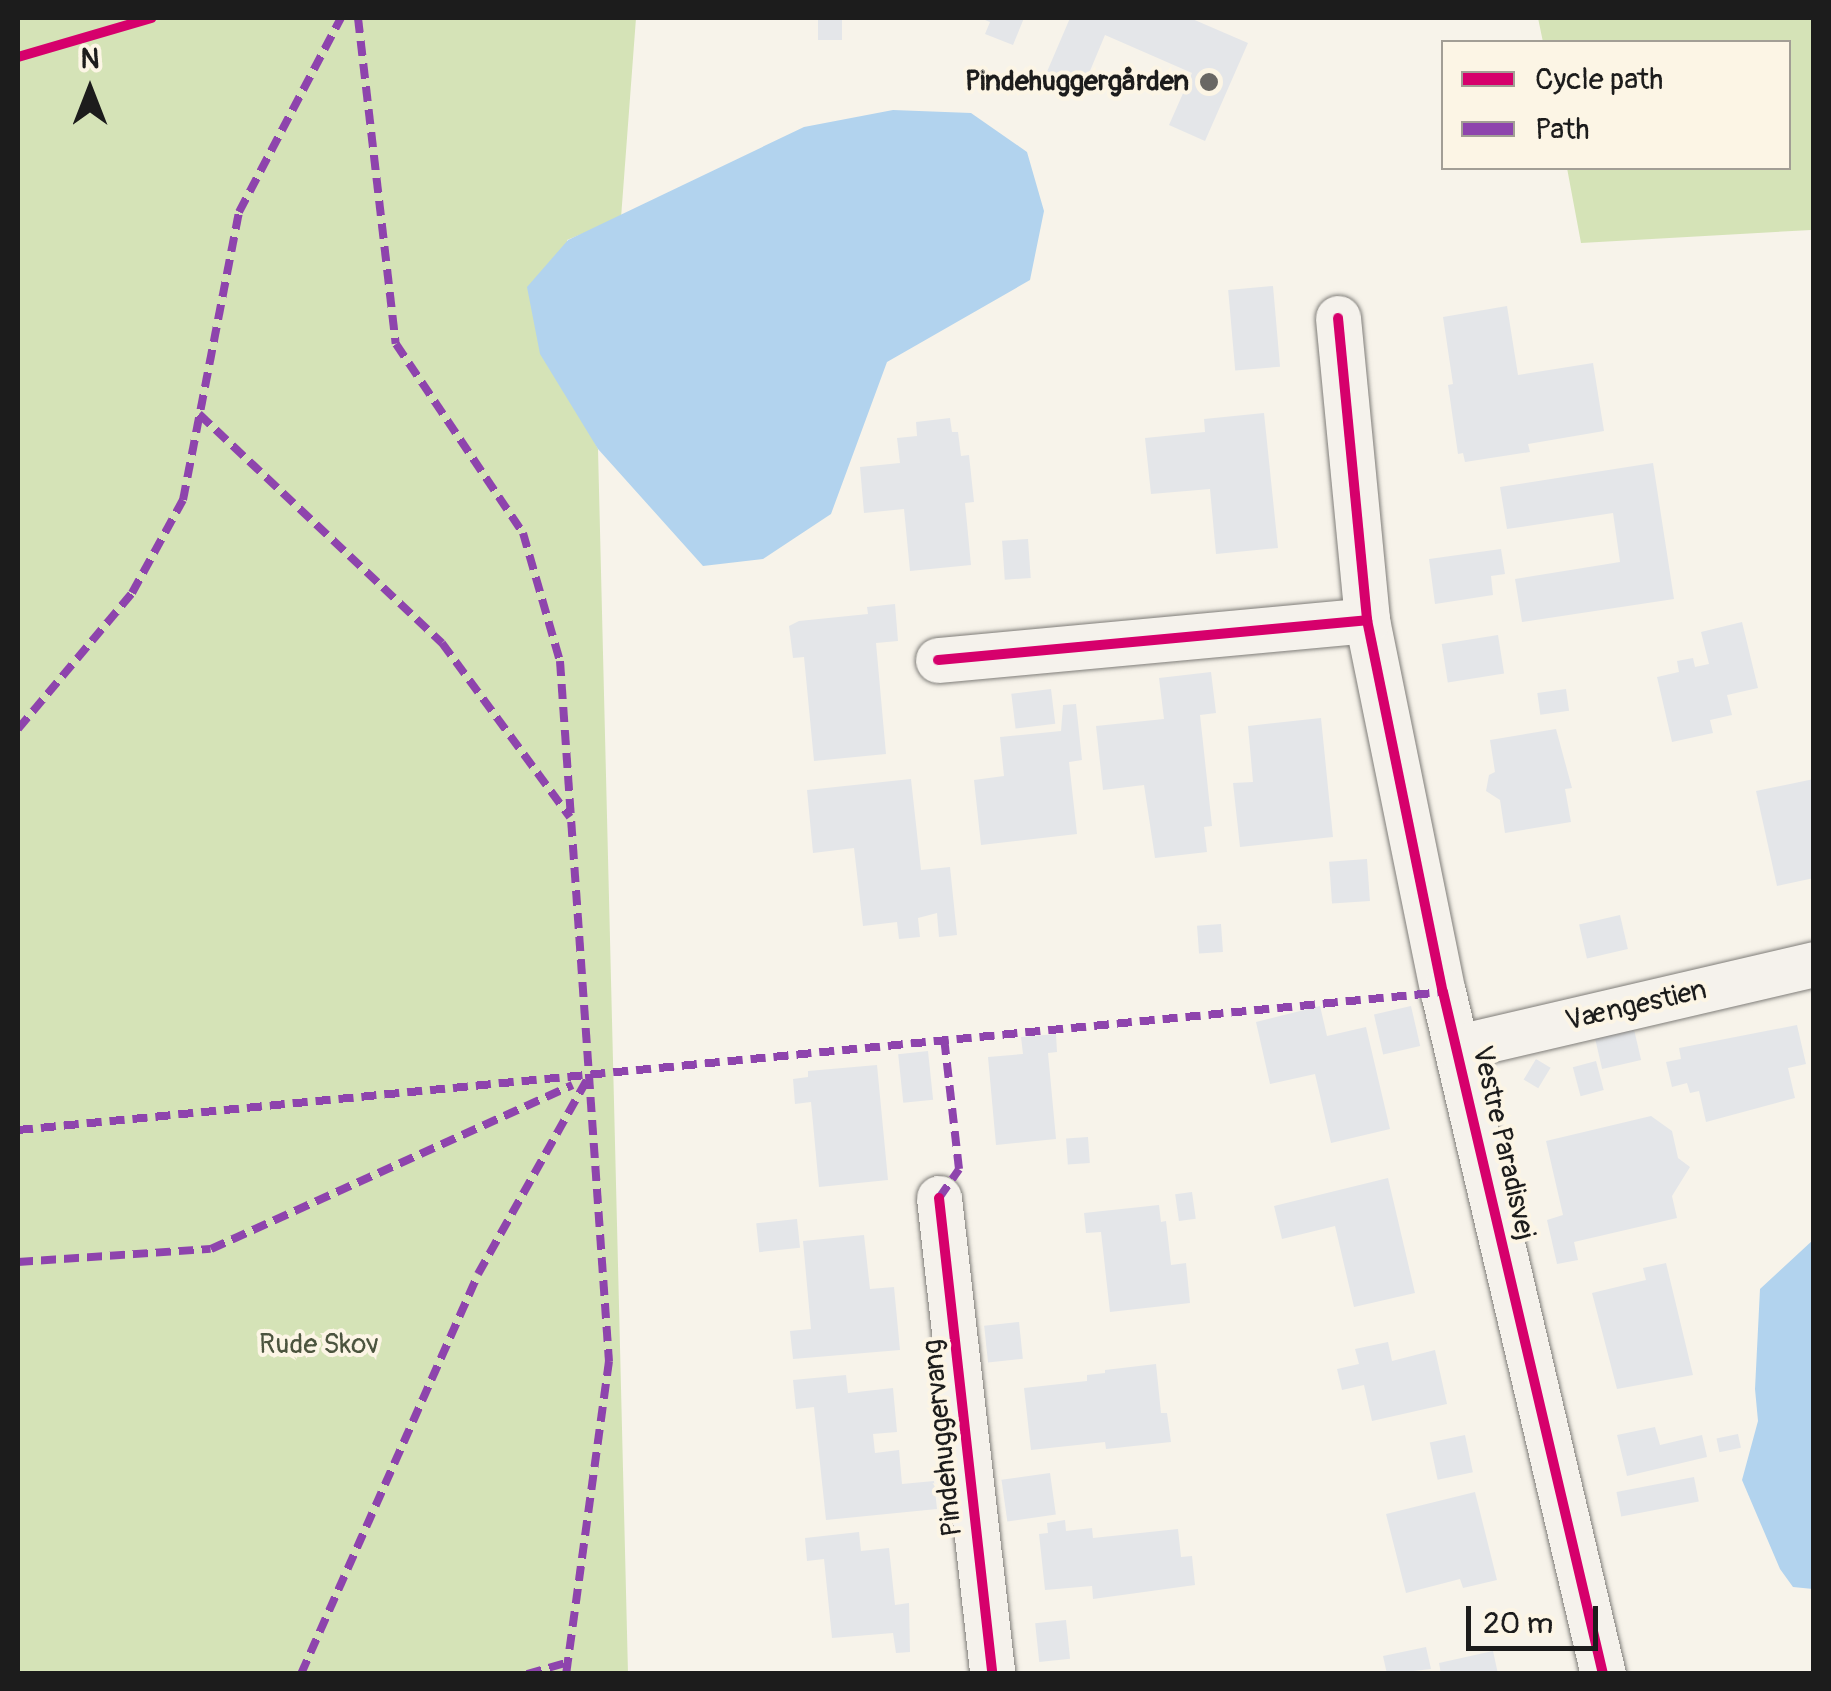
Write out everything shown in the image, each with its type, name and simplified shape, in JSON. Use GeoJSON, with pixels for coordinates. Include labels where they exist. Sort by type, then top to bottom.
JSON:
{"type":"FeatureCollection","features":[{"type":"Feature","properties":{"kind":"street","name":"Vestre Paradisvej"},"geometry":{"type":"LineString","coordinates":[[1338,318],[1367,620],[1458,1047],[1602,1674]]}},
{"type":"Feature","properties":{"kind":"street"},"geometry":{"type":"LineString","coordinates":[[938,660],[1367,620]]}},
{"type":"Feature","properties":{"kind":"street","name":"Vængestien"},"geometry":{"type":"LineString","coordinates":[[1458,1047],[1814,964]]}},
{"type":"Feature","properties":{"kind":"street","name":"Pindehuggervang"},"geometry":{"type":"LineString","coordinates":[[939,1198],[992,1674]]}},
{"type":"Feature","properties":{"kind":"green space","name":"Rude Skov"},"geometry":{"type":"Polygon","coordinates":[[[18,18],[636,18],[621,218],[567,240],[577,407],[598,449],[628,1673],[18,1673],[18,18]]]}},
{"type":"Feature","properties":{"kind":"green space"},"geometry":{"type":"Polygon","coordinates":[[[1538,18],[1813,18],[1811,230],[1581,243],[1567,170],[1791,170],[1791,40],[1543,40],[1538,18]]]}},
{"type":"Feature","properties":{"kind":"water"},"geometry":{"type":"Polygon","coordinates":[[[893,110],[971,113],[1027,152],[1044,211],[1030,280],[887,362],[831,514],[763,559],[703,566],[598,449],[540,354],[527,287],[568,240],[804,127],[893,110]]]}},
{"type":"Feature","properties":{"kind":"water"},"geometry":{"type":"Polygon","coordinates":[[[1813,1240],[1813,1589],[1793,1587],[1780,1569],[1742,1480],[1758,1421],[1755,1389],[1760,1289],[1813,1240]]]}},
{"type":"Feature","properties":{"kind":"building"},"geometry":{"type":"Polygon","coordinates":[[[818,18],[842,18],[842,40],[818,40],[818,18]]]}},
{"type":"Feature","properties":{"kind":"building"},"geometry":{"type":"Polygon","coordinates":[[[980,18],[1024,18],[1013,45],[985,34],[990,22],[980,18]]]}},
{"type":"Feature","properties":{"kind":"building","name":"Pindehuggergården"},"geometry":{"type":"Polygon","coordinates":[[[1070,18],[1190,18],[1248,43],[1205,141],[1169,125],[1192,73],[1105,35],[1082,90],[1046,74],[1070,18]]]}},
{"type":"Feature","properties":{"kind":"building"},"geometry":{"type":"Polygon","coordinates":[[[1273,286],[1280,367],[1235,371],[1228,290],[1273,286]]]}},
{"type":"Feature","properties":{"kind":"building"},"geometry":{"type":"Polygon","coordinates":[[[1507,306],[1518,375],[1593,363],[1604,431],[1528,444],[1530,452],[1465,462],[1463,453],[1458,454],[1443,317],[1507,306]]]}},
{"type":"Feature","properties":{"kind":"building"},"geometry":{"type":"Polygon","coordinates":[[[1264,413],[1278,548],[1216,554],[1210,489],[1151,494],[1145,438],[1205,432],[1204,419],[1264,413]]]}},
{"type":"Feature","properties":{"kind":"building"},"geometry":{"type":"Polygon","coordinates":[[[950,418],[952,432],[958,432],[961,456],[969,455],[974,502],[965,503],[971,565],[910,571],[904,509],[864,513],[860,467],[900,463],[897,438],[917,436],[916,422],[950,418]]]}},
{"type":"Feature","properties":{"kind":"building"},"geometry":{"type":"Polygon","coordinates":[[[1653,463],[1674,599],[1522,622],[1515,579],[1620,562],[1613,513],[1507,529],[1500,487],[1653,463]]]}},
{"type":"Feature","properties":{"kind":"building"},"geometry":{"type":"Polygon","coordinates":[[[1028,539],[1031,578],[1005,580],[1002,541],[1028,539]]]}},
{"type":"Feature","properties":{"kind":"building"},"geometry":{"type":"Polygon","coordinates":[[[1501,549],[1505,574],[1491,576],[1493,595],[1435,604],[1429,559],[1501,549]]]}},
{"type":"Feature","properties":{"kind":"building"},"geometry":{"type":"Polygon","coordinates":[[[895,604],[898,641],[876,643],[886,754],[814,761],[804,657],[793,658],[789,626],[799,621],[868,614],[867,607],[895,604]]]}},
{"type":"Feature","properties":{"kind":"building"},"geometry":{"type":"Polygon","coordinates":[[[1742,622],[1758,688],[1727,695],[1732,715],[1710,720],[1713,733],[1672,742],[1657,677],[1679,672],[1677,661],[1693,658],[1695,667],[1709,664],[1701,632],[1742,622]]]}},
{"type":"Feature","properties":{"kind":"building"},"geometry":{"type":"Polygon","coordinates":[[[1498,635],[1504,674],[1448,682],[1442,644],[1498,635]]]}},
{"type":"Feature","properties":{"kind":"building"},"geometry":{"type":"Polygon","coordinates":[[[1211,672],[1216,713],[1200,715],[1212,826],[1204,827],[1207,852],[1155,858],[1144,785],[1103,790],[1096,726],[1164,719],[1159,678],[1211,672]]]}},
{"type":"Feature","properties":{"kind":"building"},"geometry":{"type":"Polygon","coordinates":[[[1051,689],[1055,724],[1016,729],[1011,694],[1051,689]]]}},
{"type":"Feature","properties":{"kind":"building"},"geometry":{"type":"Polygon","coordinates":[[[1566,689],[1569,711],[1540,715],[1537,693],[1566,689]]]}},
{"type":"Feature","properties":{"kind":"building"},"geometry":{"type":"Polygon","coordinates":[[[1076,704],[1082,760],[1069,762],[1077,834],[981,845],[974,780],[1004,776],[1000,737],[1061,731],[1063,705],[1076,704]]]}},
{"type":"Feature","properties":{"kind":"building"},"geometry":{"type":"Polygon","coordinates":[[[1321,718],[1333,837],[1240,847],[1233,783],[1253,782],[1248,726],[1321,718]]]}},
{"type":"Feature","properties":{"kind":"building"},"geometry":{"type":"Polygon","coordinates":[[[1556,729],[1572,788],[1565,789],[1571,822],[1505,833],[1500,800],[1486,791],[1489,775],[1495,772],[1490,740],[1556,729]]]}},
{"type":"Feature","properties":{"kind":"building"},"geometry":{"type":"Polygon","coordinates":[[[911,779],[921,870],[950,867],[957,935],[939,937],[937,913],[918,918],[920,937],[899,939],[897,922],[863,926],[854,848],[813,853],[807,790],[911,779]]]}},
{"type":"Feature","properties":{"kind":"building"},"geometry":{"type":"Polygon","coordinates":[[[1814,779],[1814,878],[1777,886],[1756,791],[1814,779]]]}},
{"type":"Feature","properties":{"kind":"building"},"geometry":{"type":"Polygon","coordinates":[[[1367,859],[1370,901],[1332,904],[1329,862],[1367,859]]]}},
{"type":"Feature","properties":{"kind":"building"},"geometry":{"type":"Polygon","coordinates":[[[1620,915],[1628,949],[1587,959],[1579,924],[1620,915]]]}},
{"type":"Feature","properties":{"kind":"building"},"geometry":{"type":"Polygon","coordinates":[[[1221,924],[1223,952],[1199,954],[1197,926],[1221,924]]]}},
{"type":"Feature","properties":{"kind":"building"},"geometry":{"type":"Polygon","coordinates":[[[1320,1006],[1327,1036],[1366,1027],[1390,1129],[1331,1143],[1315,1074],[1270,1084],[1256,1022],[1320,1006]]]}},
{"type":"Feature","properties":{"kind":"building"},"geometry":{"type":"Polygon","coordinates":[[[1411,1006],[1420,1046],[1383,1054],[1374,1015],[1411,1006]]]}},
{"type":"Feature","properties":{"kind":"building"},"geometry":{"type":"Polygon","coordinates":[[[1633,1025],[1641,1060],[1602,1069],[1594,1034],[1633,1025]]]}},
{"type":"Feature","properties":{"kind":"building"},"geometry":{"type":"Polygon","coordinates":[[[1797,1025],[1806,1064],[1788,1068],[1795,1098],[1706,1122],[1699,1091],[1690,1093],[1687,1083],[1672,1087],[1666,1062],[1681,1059],[1679,1048],[1797,1025]]]}},
{"type":"Feature","properties":{"kind":"building"},"geometry":{"type":"Polygon","coordinates":[[[1056,1034],[1057,1052],[1048,1053],[1056,1139],[996,1145],[988,1057],[1023,1054],[1021,1037],[1056,1034]]]}},
{"type":"Feature","properties":{"kind":"building"},"geometry":{"type":"Polygon","coordinates":[[[928,1051],[933,1100],[903,1103],[898,1054],[928,1051]]]}},
{"type":"Feature","properties":{"kind":"building"},"geometry":{"type":"Polygon","coordinates":[[[1536,1059],[1551,1068],[1538,1088],[1524,1080],[1536,1059]]]}},
{"type":"Feature","properties":{"kind":"building"},"geometry":{"type":"Polygon","coordinates":[[[1596,1061],[1604,1090],[1581,1096],[1573,1067],[1596,1061]]]}},
{"type":"Feature","properties":{"kind":"building"},"geometry":{"type":"Polygon","coordinates":[[[877,1065],[888,1180],[819,1187],[811,1102],[795,1104],[793,1079],[808,1077],[808,1071],[877,1065]]]}},
{"type":"Feature","properties":{"kind":"building"},"geometry":{"type":"Polygon","coordinates":[[[1651,1116],[1672,1131],[1678,1158],[1690,1167],[1672,1196],[1677,1218],[1574,1242],[1578,1260],[1557,1264],[1547,1220],[1563,1215],[1546,1141],[1651,1116]]]}},
{"type":"Feature","properties":{"kind":"building"},"geometry":{"type":"Polygon","coordinates":[[[1088,1137],[1090,1163],[1068,1164],[1066,1139],[1088,1137]]]}},
{"type":"Feature","properties":{"kind":"building"},"geometry":{"type":"Polygon","coordinates":[[[1388,1178],[1415,1293],[1354,1307],[1335,1226],[1282,1239],[1274,1206],[1388,1178]]]}},
{"type":"Feature","properties":{"kind":"building"},"geometry":{"type":"Polygon","coordinates":[[[1192,1192],[1196,1219],[1179,1221],[1175,1194],[1192,1192]]]}},
{"type":"Feature","properties":{"kind":"building"},"geometry":{"type":"Polygon","coordinates":[[[1159,1205],[1161,1222],[1166,1221],[1171,1265],[1186,1263],[1190,1303],[1110,1312],[1101,1232],[1086,1233],[1084,1213],[1159,1205]]]}},
{"type":"Feature","properties":{"kind":"building"},"geometry":{"type":"Polygon","coordinates":[[[797,1219],[800,1248],[759,1252],[756,1223],[797,1219]]]}},
{"type":"Feature","properties":{"kind":"building"},"geometry":{"type":"Polygon","coordinates":[[[864,1235],[870,1289],[894,1287],[900,1350],[793,1359],[790,1331],[811,1329],[803,1241],[864,1235]]]}},
{"type":"Feature","properties":{"kind":"building"},"geometry":{"type":"Polygon","coordinates":[[[1666,1263],[1693,1375],[1617,1389],[1592,1293],[1646,1280],[1643,1268],[1666,1263]]]}},
{"type":"Feature","properties":{"kind":"building"},"geometry":{"type":"Polygon","coordinates":[[[1019,1322],[1023,1359],[988,1362],[984,1326],[1019,1322]]]}},
{"type":"Feature","properties":{"kind":"building"},"geometry":{"type":"Polygon","coordinates":[[[1388,1342],[1392,1361],[1435,1350],[1447,1404],[1372,1421],[1364,1385],[1342,1390],[1337,1369],[1359,1364],[1355,1349],[1388,1342]]]}},
{"type":"Feature","properties":{"kind":"building"},"geometry":{"type":"Polygon","coordinates":[[[1156,1364],[1161,1413],[1167,1413],[1171,1442],[1106,1449],[1105,1442],[1031,1450],[1024,1388],[1087,1381],[1087,1375],[1105,1370],[1156,1364]]]}},
{"type":"Feature","properties":{"kind":"building"},"geometry":{"type":"Polygon","coordinates":[[[846,1375],[848,1393],[893,1388],[897,1432],[873,1434],[875,1453],[899,1450],[902,1484],[934,1481],[937,1509],[826,1520],[814,1407],[796,1409],[793,1380],[846,1375]]]}},
{"type":"Feature","properties":{"kind":"building"},"geometry":{"type":"Polygon","coordinates":[[[1655,1427],[1660,1445],[1702,1435],[1707,1457],[1627,1476],[1617,1435],[1655,1427]]]}},
{"type":"Feature","properties":{"kind":"building"},"geometry":{"type":"Polygon","coordinates":[[[1738,1434],[1741,1448],[1719,1452],[1716,1439],[1738,1434]]]}},
{"type":"Feature","properties":{"kind":"building"},"geometry":{"type":"Polygon","coordinates":[[[1465,1435],[1473,1472],[1438,1480],[1430,1442],[1465,1435]]]}},
{"type":"Feature","properties":{"kind":"building"},"geometry":{"type":"Polygon","coordinates":[[[1050,1473],[1056,1515],[1007,1521],[1001,1480],[1050,1473]]]}},
{"type":"Feature","properties":{"kind":"building"},"geometry":{"type":"Polygon","coordinates":[[[1694,1477],[1699,1502],[1621,1517],[1616,1492],[1694,1477]]]}},
{"type":"Feature","properties":{"kind":"building"},"geometry":{"type":"Polygon","coordinates":[[[1475,1492],[1497,1580],[1463,1588],[1460,1579],[1406,1593],[1386,1514],[1475,1492]]]}},
{"type":"Feature","properties":{"kind":"building"},"geometry":{"type":"Polygon","coordinates":[[[1065,1520],[1066,1531],[1092,1528],[1093,1538],[1178,1529],[1181,1557],[1192,1556],[1195,1585],[1093,1599],[1092,1586],[1045,1590],[1039,1534],[1048,1533],[1047,1523],[1065,1520]]]}},
{"type":"Feature","properties":{"kind":"building"},"geometry":{"type":"Polygon","coordinates":[[[859,1532],[861,1551],[889,1548],[895,1605],[909,1603],[910,1652],[896,1653],[893,1633],[832,1638],[824,1559],[807,1561],[805,1538],[859,1532]]]}},
{"type":"Feature","properties":{"kind":"building"},"geometry":{"type":"Polygon","coordinates":[[[1066,1620],[1070,1659],[1039,1662],[1035,1623],[1066,1620]]]}},
{"type":"Feature","properties":{"kind":"building"},"geometry":{"type":"Polygon","coordinates":[[[1426,1647],[1431,1669],[1387,1674],[1383,1656],[1426,1647]]]}},
{"type":"Feature","properties":{"kind":"building"},"geometry":{"type":"Polygon","coordinates":[[[1493,1651],[1498,1674],[1441,1674],[1439,1663],[1493,1651]]]}},
{"type":"Feature","properties":{"kind":"marked path"},"geometry":{"type":"LineString","coordinates":[[18,729],[132,593],[183,500],[239,212],[341,18]]}},
{"type":"Feature","properties":{"kind":"marked path"},"geometry":{"type":"LineString","coordinates":[[358,18],[396,344],[523,533],[560,661],[609,1361],[566,1674]]}},
{"type":"Feature","properties":{"kind":"marked path"},"geometry":{"type":"LineString","coordinates":[[199,414],[442,643],[570,817]]}},
{"type":"Feature","properties":{"kind":"marked path"},"geometry":{"type":"LineString","coordinates":[[18,1130],[1443,992]]}},
{"type":"Feature","properties":{"kind":"marked path"},"geometry":{"type":"LineString","coordinates":[[939,1198],[959,1169],[944,1037]]}},
{"type":"Feature","properties":{"kind":"marked path"},"geometry":{"type":"LineString","coordinates":[[301,1674],[478,1274],[588,1078]]}},
{"type":"Feature","properties":{"kind":"marked path"},"geometry":{"type":"LineString","coordinates":[[18,1262],[211,1249],[572,1085]]}},
{"type":"Feature","properties":{"kind":"marked path"},"geometry":{"type":"LineString","coordinates":[[527,1674],[565,1663]]}},
{"type":"Feature","properties":{"kind":"cycle path"},"geometry":{"type":"LineString","coordinates":[[18,57],[151,18]]}},
{"type":"Feature","properties":{"kind":"cycle path"},"geometry":{"type":"LineString","coordinates":[[1338,318],[1367,620],[1443,992],[1603,1674]]}},
{"type":"Feature","properties":{"kind":"cycle path"},"geometry":{"type":"LineString","coordinates":[[938,660],[1367,620]]}},
{"type":"Feature","properties":{"kind":"cycle path"},"geometry":{"type":"LineString","coordinates":[[939,1198],[992,1674]]}},
{"type":"Feature","properties":{"kind":"place","name":"Pindehuggergården"},"geometry":{"type":"Point","coordinates":[1209,82]}}]}
